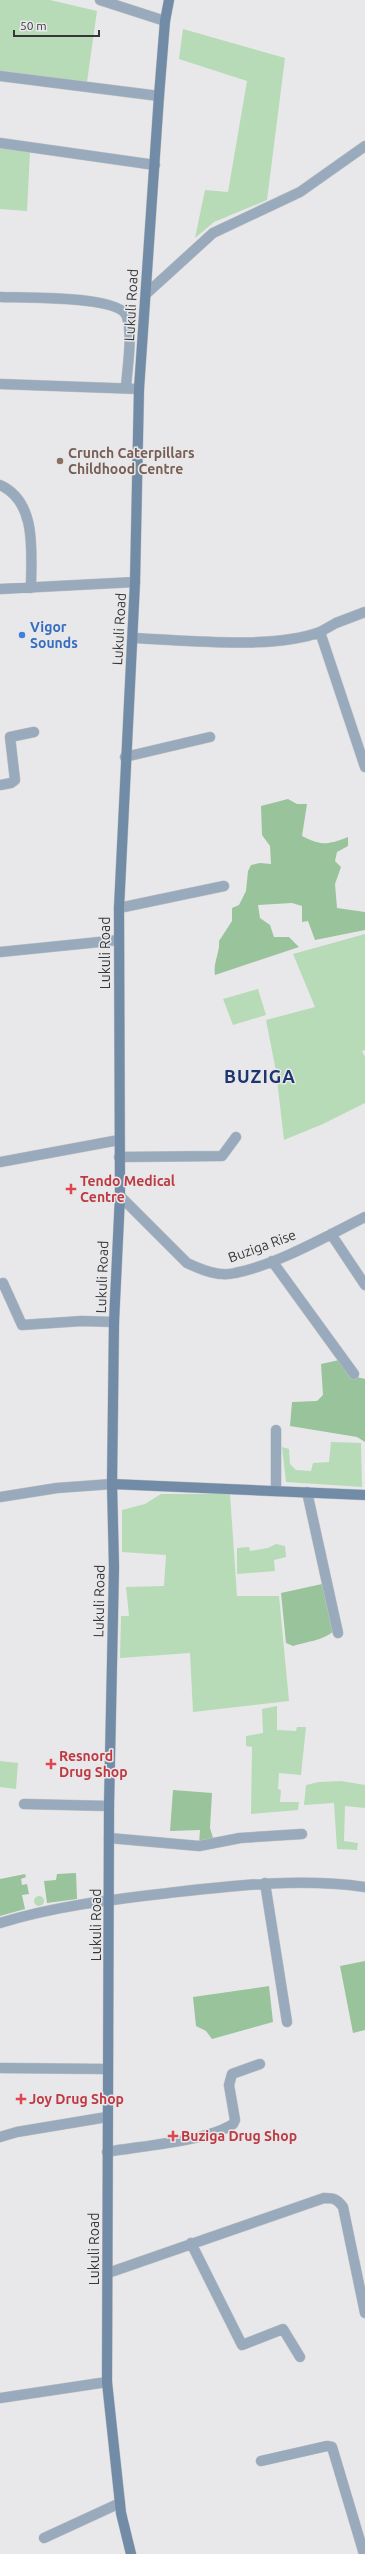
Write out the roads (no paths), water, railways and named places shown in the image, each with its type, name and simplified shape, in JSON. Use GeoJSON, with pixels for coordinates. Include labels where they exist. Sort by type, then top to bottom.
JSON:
{"type":"FeatureCollection","features":[{"type":"Feature","properties":{"kind":"street"},"geometry":{"type":"LineString","coordinates":[[100,0],[165,21]]}},
{"type":"Feature","properties":{"kind":"street","name":"Lukuli Road"},"geometry":{"type":"LineString","coordinates":[[131,2554],[120,2503],[107,2382],[107,2152],[110,1900],[109,1806],[114,1567],[112,1484],[114,1322],[120,1196],[119,908],[125,757],[133,638],[139,388],[159,96],[165,21],[169,0]]}},
{"type":"Feature","properties":{"kind":"street"},"geometry":{"type":"LineString","coordinates":[[0,76],[159,96]]}},
{"type":"Feature","properties":{"kind":"street"},"geometry":{"type":"LineString","coordinates":[[0,143],[155,165]]}},
{"type":"Feature","properties":{"kind":"street"},"geometry":{"type":"LineString","coordinates":[[146,294],[213,233],[300,192],[365,146]]}},
{"type":"Feature","properties":{"kind":"street"},"geometry":{"type":"LineString","coordinates":[[0,297],[75,300],[105,303],[122,310],[127,316],[129,329],[126,388]]}},
{"type":"Feature","properties":{"kind":"street"},"geometry":{"type":"LineString","coordinates":[[0,384],[139,388]]}},
{"type":"Feature","properties":{"kind":"street"},"geometry":{"type":"LineString","coordinates":[[0,485],[9,489],[21,503],[30,527],[31,588]]}},
{"type":"Feature","properties":{"kind":"street"},"geometry":{"type":"LineString","coordinates":[[0,589],[135,582]]}},
{"type":"Feature","properties":{"kind":"street"},"geometry":{"type":"LineString","coordinates":[[133,638],[278,641],[307,637],[336,623],[365,612]]}},
{"type":"Feature","properties":{"kind":"street"},"geometry":{"type":"LineString","coordinates":[[320,632],[365,767]]}},
{"type":"Feature","properties":{"kind":"street"},"geometry":{"type":"LineString","coordinates":[[0,785],[11,783],[15,780],[10,737],[34,732]]}},
{"type":"Feature","properties":{"kind":"street"},"geometry":{"type":"LineString","coordinates":[[125,757],[210,737]]}},
{"type":"Feature","properties":{"kind":"street"},"geometry":{"type":"LineString","coordinates":[[119,908],[224,886]]}},
{"type":"Feature","properties":{"kind":"street"},"geometry":{"type":"LineString","coordinates":[[0,952],[119,940]]}},
{"type":"Feature","properties":{"kind":"street"},"geometry":{"type":"LineString","coordinates":[[120,1157],[222,1156],[236,1137]]}},
{"type":"Feature","properties":{"kind":"street"},"geometry":{"type":"LineString","coordinates":[[0,1162],[119,1140]]}},
{"type":"Feature","properties":{"kind":"street","name":"Buziga Rise"},"geometry":{"type":"LineString","coordinates":[[120,1196],[188,1263],[201,1270],[235,1273],[272,1261],[365,1217]]}},
{"type":"Feature","properties":{"kind":"street"},"geometry":{"type":"LineString","coordinates":[[331,1234],[365,1285]]}},
{"type":"Feature","properties":{"kind":"street"},"geometry":{"type":"LineString","coordinates":[[272,1261],[354,1374]]}},
{"type":"Feature","properties":{"kind":"street"},"geometry":{"type":"LineString","coordinates":[[0,1284],[3,1283],[22,1325],[76,1321],[114,1322]]}},
{"type":"Feature","properties":{"kind":"street"},"geometry":{"type":"LineString","coordinates":[[276,1430],[276,1491]]}},
{"type":"Feature","properties":{"kind":"street"},"geometry":{"type":"LineString","coordinates":[[0,1497],[57,1488],[112,1484],[365,1495]]}},
{"type":"Feature","properties":{"kind":"street"},"geometry":{"type":"LineString","coordinates":[[307,1492],[338,1633]]}},
{"type":"Feature","properties":{"kind":"street"},"geometry":{"type":"LineString","coordinates":[[24,1804],[109,1806]]}},
{"type":"Feature","properties":{"kind":"street"},"geometry":{"type":"LineString","coordinates":[[109,1838],[199,1846],[240,1838],[302,1834]]}},
{"type":"Feature","properties":{"kind":"street"},"geometry":{"type":"LineString","coordinates":[[265,1883],[287,2022]]}},
{"type":"Feature","properties":{"kind":"street"},"geometry":{"type":"LineString","coordinates":[[0,1923],[33,1913],[110,1900],[265,1883],[338,1883],[365,1887]]}},
{"type":"Feature","properties":{"kind":"street"},"geometry":{"type":"LineString","coordinates":[[107,2152],[187,2138],[227,2128],[234,2124],[235,2120],[229,2085],[232,2074],[260,2064]]}},
{"type":"Feature","properties":{"kind":"street"},"geometry":{"type":"LineString","coordinates":[[0,2068],[108,2070]]}},
{"type":"Feature","properties":{"kind":"street"},"geometry":{"type":"LineString","coordinates":[[0,2137],[24,2130],[108,2117]]}},
{"type":"Feature","properties":{"kind":"street"},"geometry":{"type":"LineString","coordinates":[[108,2273],[324,2198],[337,2200],[343,2207],[365,2313]]}},
{"type":"Feature","properties":{"kind":"street"},"geometry":{"type":"LineString","coordinates":[[191,2243],[242,2345],[283,2329],[300,2357]]}},
{"type":"Feature","properties":{"kind":"street"},"geometry":{"type":"LineString","coordinates":[[0,2398],[107,2382]]}},
{"type":"Feature","properties":{"kind":"street"},"geometry":{"type":"LineString","coordinates":[[261,2461],[327,2446],[332,2448],[364,2554]]}},
{"type":"Feature","properties":{"kind":"street"},"geometry":{"type":"LineString","coordinates":[[44,2538],[120,2503]]}},
{"type":"Feature","properties":{"kind":"place","name":"Crunch Caterpillars Childhood Centre"},"geometry":{"type":"Point","coordinates":[60,461]}},
{"type":"Feature","properties":{"kind":"place","name":"Vigor Sounds"},"geometry":{"type":"Point","coordinates":[22,635]}},
{"type":"Feature","properties":{"kind":"place","name":"Tendo Medical Centre"},"geometry":{"type":"Point","coordinates":[71,1189]}},
{"type":"Feature","properties":{"kind":"place","name":"Resnord Drug Shop"},"geometry":{"type":"Point","coordinates":[51,1764]}},
{"type":"Feature","properties":{"kind":"place","name":"Joy Drug Shop"},"geometry":{"type":"Point","coordinates":[21,2099]}},
{"type":"Feature","properties":{"kind":"place","name":"Buziga Drug Shop"},"geometry":{"type":"Point","coordinates":[173,2136]}},
{"type":"Feature","properties":{"kind":"district","name":"BUZIGA"},"geometry":{"type":"Point","coordinates":[260,1076]}}]}
